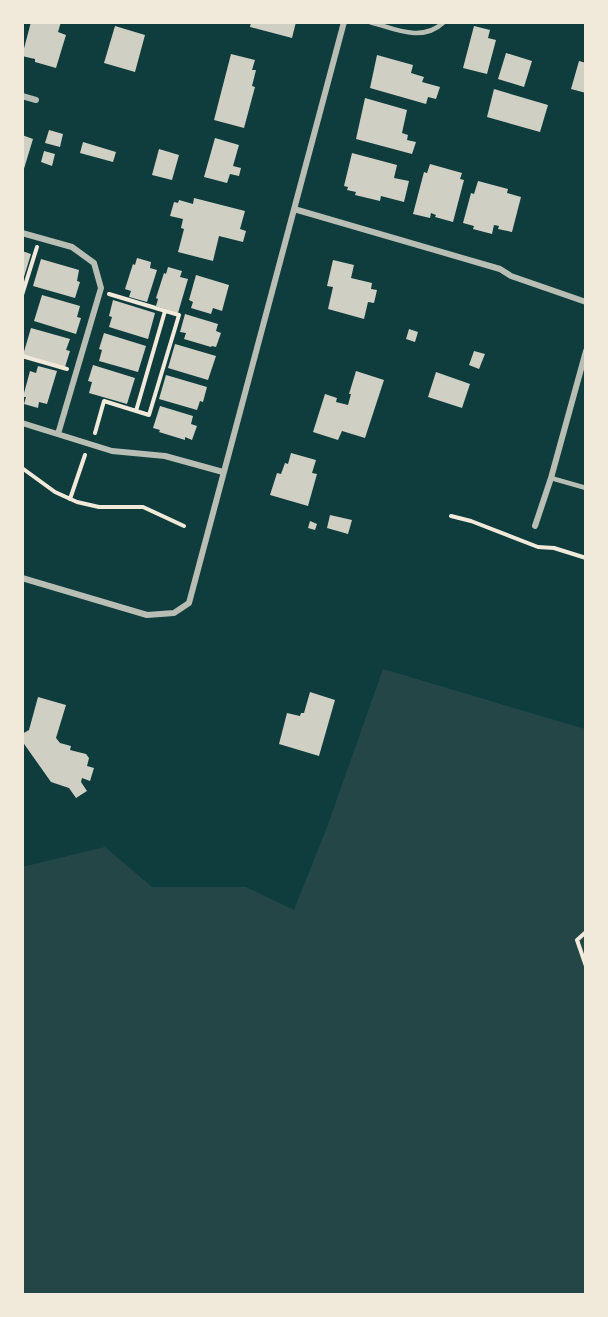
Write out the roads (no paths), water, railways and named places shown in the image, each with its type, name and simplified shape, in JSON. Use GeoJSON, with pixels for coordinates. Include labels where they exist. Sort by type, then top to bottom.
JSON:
{"type":"FeatureCollection","features":[{"type":"Feature","properties":{"kind":"street"},"geometry":{"type":"LineString","coordinates":[[22,578],[147,615],[174,613],[189,603],[344,22]]}},
{"type":"Feature","properties":{"kind":"street"},"geometry":{"type":"LineString","coordinates":[[22,96],[36,100]]}},
{"type":"Feature","properties":{"kind":"street"},"geometry":{"type":"LineString","coordinates":[[294,209],[500,269],[511,276],[585,302]]}},
{"type":"Feature","properties":{"kind":"street"},"geometry":{"type":"LineString","coordinates":[[22,233],[72,247],[93,263],[101,288],[58,434]]}},
{"type":"Feature","properties":{"kind":"street"},"geometry":{"type":"LineString","coordinates":[[535,526],[551,478],[585,351]]}},
{"type":"Feature","properties":{"kind":"street"},"geometry":{"type":"LineString","coordinates":[[22,423],[112,451],[165,456],[223,472]]}},
{"type":"Feature","properties":{"kind":"lane"},"geometry":{"type":"LineString","coordinates":[[370,22],[411,34],[424,33],[439,27],[444,22]]}},
{"type":"Feature","properties":{"kind":"lane"},"geometry":{"type":"LineString","coordinates":[[551,478],[585,488]]}}]}
